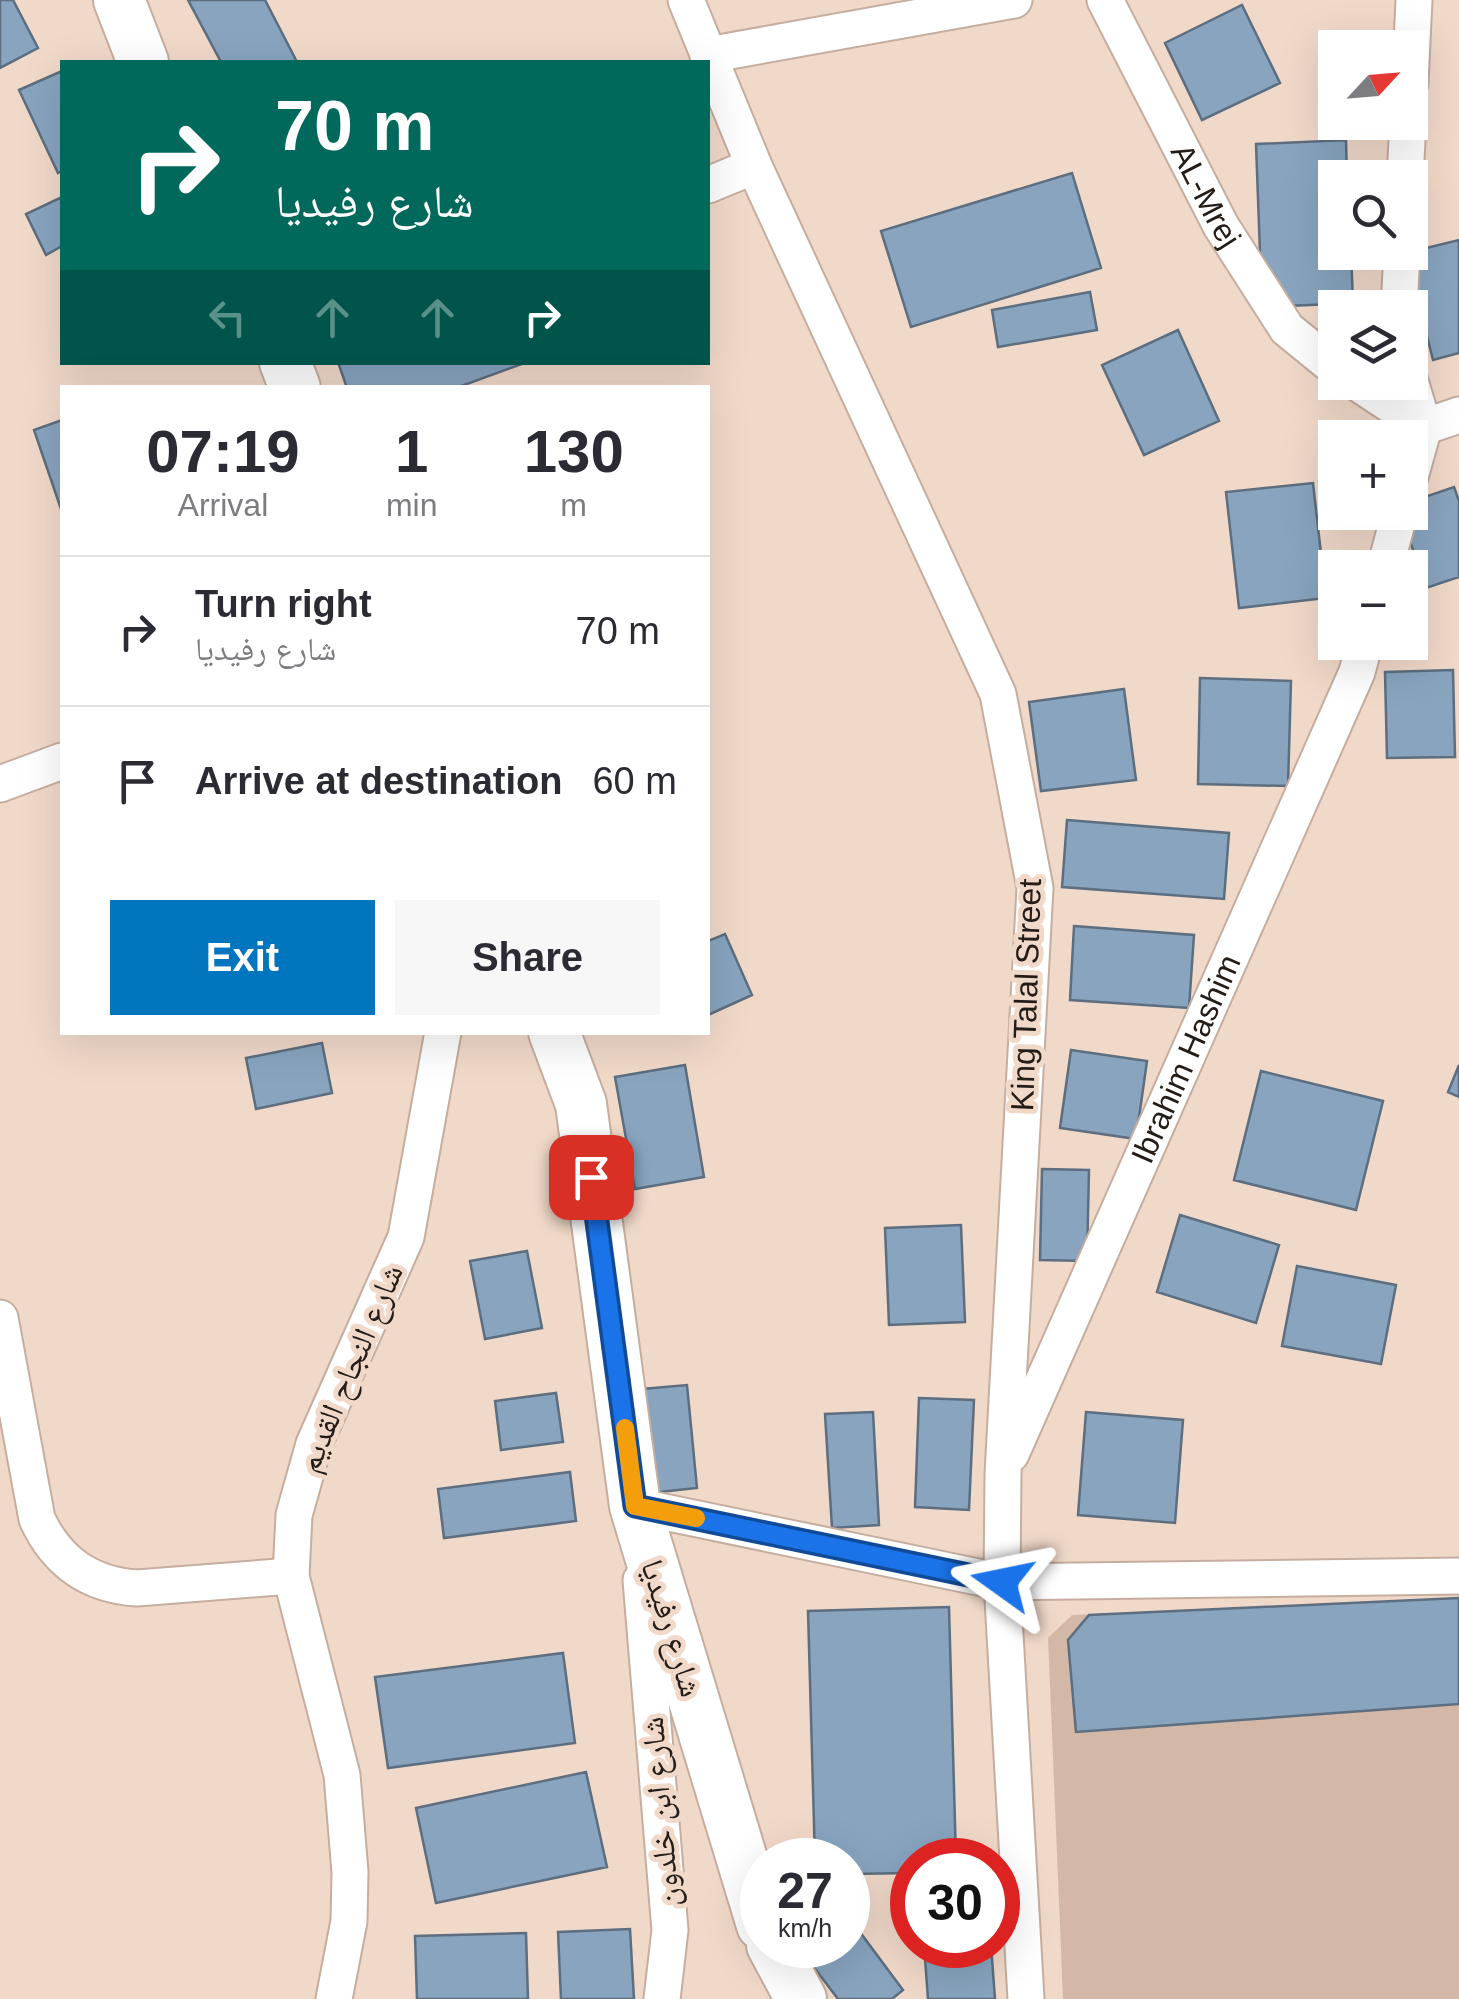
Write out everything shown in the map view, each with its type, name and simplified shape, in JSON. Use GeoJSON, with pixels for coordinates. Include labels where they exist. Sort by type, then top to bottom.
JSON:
{"type":"FeatureCollection","features":[{"type":"Feature","properties":{"kind":"main road"},"geometry":{"type":"LineString","coordinates":[[118,0],[142,60]]}},
{"type":"Feature","properties":{"kind":"main road","name":"شارع رفيديا"},"geometry":{"type":"LineString","coordinates":[[555,1035],[581,1104],[635,1506],[740,1852]]}},
{"type":"Feature","properties":{"kind":"main road"},"geometry":{"type":"LineString","coordinates":[[784,1968],[801,1999]]}},
{"type":"Feature","properties":{"kind":"street","name":"King Talal Street"},"geometry":{"type":"LineString","coordinates":[[686,0],[754,166],[998,694],[1035,888],[1002,1474],[1002,1582],[1026,1999]]}},
{"type":"Feature","properties":{"kind":"street"},"geometry":{"type":"LineString","coordinates":[[708,55],[1014,0]]}},
{"type":"Feature","properties":{"kind":"street","name":"AL-Mrej"},"geometry":{"type":"LineString","coordinates":[[1105,0],[1221,226],[1287,329],[1318,354]]}},
{"type":"Feature","properties":{"kind":"street"},"geometry":{"type":"LineString","coordinates":[[1413,30],[1414,0]]}},
{"type":"Feature","properties":{"kind":"street"},"geometry":{"type":"LineString","coordinates":[[710,184],[754,166]]}},
{"type":"Feature","properties":{"kind":"street"},"geometry":{"type":"LineString","coordinates":[[1383,400],[1413,420]]}},
{"type":"Feature","properties":{"kind":"street"},"geometry":{"type":"LineString","coordinates":[[1428,426],[1459,414]]}},
{"type":"Feature","properties":{"kind":"street","name":"Ibrahim Hashim"},"geometry":{"type":"LineString","coordinates":[[1002,1474],[1360,660]]}},
{"type":"Feature","properties":{"kind":"street"},"geometry":{"type":"LineString","coordinates":[[0,784],[60,761]]}},
{"type":"Feature","properties":{"kind":"street","name":"شارع النجاح القديم"},"geometry":{"type":"LineString","coordinates":[[334,1999],[349,1904],[342,1776],[292,1576],[294,1515],[301,1480],[406,1237],[442,1035]]}},
{"type":"Feature","properties":{"kind":"street"},"geometry":{"type":"LineString","coordinates":[[0,1318],[36,1519],[47,1541],[76,1571],[114,1587],[137,1588],[292,1576]]}},
{"type":"Feature","properties":{"kind":"street"},"geometry":{"type":"LineString","coordinates":[[635,1506],[1002,1582],[1459,1576]]}},
{"type":"Feature","properties":{"kind":"street","name":"شارع ابن خلدون"},"geometry":{"type":"LineString","coordinates":[[635,1506],[670,1930],[662,1999]]}},
{"type":"Feature","properties":{"kind":"shaded area"},"geometry":{"type":"Polygon","coordinates":[[[1459,1598],[1459,1999],[1063,1999],[1048,1638],[1072,1615],[1459,1598]]]}},
{"type":"Feature","properties":{"kind":"building"},"geometry":{"type":"Polygon","coordinates":[[[0,0],[13,0],[38,48],[0,68],[0,0]]]}},
{"type":"Feature","properties":{"kind":"building"},"geometry":{"type":"Polygon","coordinates":[[[188,0],[265,0],[296,60],[220,60],[188,0]]]}},
{"type":"Feature","properties":{"kind":"building"},"geometry":{"type":"Polygon","coordinates":[[[1242,5],[1280,83],[1202,120],[1165,43],[1242,5]]]}},
{"type":"Feature","properties":{"kind":"building"},"geometry":{"type":"Polygon","coordinates":[[[60,72],[58,173],[19,90],[60,72]]]}},
{"type":"Feature","properties":{"kind":"building"},"geometry":{"type":"Polygon","coordinates":[[[1346,140],[1347,160],[1318,160],[1318,270],[1352,270],[1352,290],[1318,290],[1318,305],[1262,307],[1256,144],[1346,140]]]}},
{"type":"Feature","properties":{"kind":"building"},"geometry":{"type":"Polygon","coordinates":[[[1072,173],[1101,268],[911,327],[881,231],[1072,173]]]}},
{"type":"Feature","properties":{"kind":"building"},"geometry":{"type":"Polygon","coordinates":[[[60,198],[60,247],[46,255],[26,214],[60,198]]]}},
{"type":"Feature","properties":{"kind":"building"},"geometry":{"type":"Polygon","coordinates":[[[1459,240],[1459,353],[1433,360],[1428,340],[1428,290],[1415,290],[1410,270],[1428,270],[1428,248],[1459,240]]]}},
{"type":"Feature","properties":{"kind":"building"},"geometry":{"type":"Polygon","coordinates":[[[1090,292],[1097,330],[998,347],[992,310],[1090,292]]]}},
{"type":"Feature","properties":{"kind":"building"},"geometry":{"type":"Polygon","coordinates":[[[1178,330],[1219,421],[1144,455],[1102,365],[1178,330]]]}},
{"type":"Feature","properties":{"kind":"building"},"geometry":{"type":"Polygon","coordinates":[[[339,365],[519,365],[464,385],[346,385],[339,365]]]}},
{"type":"Feature","properties":{"kind":"building"},"geometry":{"type":"Polygon","coordinates":[[[60,421],[60,506],[34,430],[60,421]]]}},
{"type":"Feature","properties":{"kind":"building"},"geometry":{"type":"Polygon","coordinates":[[[1313,483],[1321,550],[1318,599],[1239,608],[1226,492],[1313,483]]]}},
{"type":"Feature","properties":{"kind":"building"},"geometry":{"type":"Polygon","coordinates":[[[1454,487],[1459,501],[1459,577],[1428,587],[1428,550],[1413,550],[1406,530],[1428,530],[1428,496],[1454,487]]]}},
{"type":"Feature","properties":{"kind":"building"},"geometry":{"type":"Polygon","coordinates":[[[1453,670],[1455,757],[1387,758],[1385,672],[1453,670]]]}},
{"type":"Feature","properties":{"kind":"building"},"geometry":{"type":"Polygon","coordinates":[[[1200,678],[1291,681],[1288,786],[1198,784],[1200,678]]]}},
{"type":"Feature","properties":{"kind":"building"},"geometry":{"type":"Polygon","coordinates":[[[1124,689],[1136,780],[1041,791],[1029,702],[1124,689]]]}},
{"type":"Feature","properties":{"kind":"building"},"geometry":{"type":"Polygon","coordinates":[[[1067,820],[1229,833],[1224,899],[1062,887],[1067,820]]]}},
{"type":"Feature","properties":{"kind":"building"},"geometry":{"type":"Polygon","coordinates":[[[1074,926],[1194,935],[1189,1008],[1070,1000],[1074,926]]]}},
{"type":"Feature","properties":{"kind":"building"},"geometry":{"type":"Polygon","coordinates":[[[725,934],[752,995],[710,1014],[710,940],[725,934]]]}},
{"type":"Feature","properties":{"kind":"building"},"geometry":{"type":"Polygon","coordinates":[[[322,1043],[332,1093],[256,1109],[246,1058],[322,1043]]]}},
{"type":"Feature","properties":{"kind":"building"},"geometry":{"type":"Polygon","coordinates":[[[1071,1050],[1147,1061],[1136,1139],[1060,1128],[1071,1050]]]}},
{"type":"Feature","properties":{"kind":"building"},"geometry":{"type":"Polygon","coordinates":[[[685,1065],[704,1177],[635,1189],[615,1077],[685,1065]]]}},
{"type":"Feature","properties":{"kind":"building"},"geometry":{"type":"Polygon","coordinates":[[[1459,1065],[1459,1097],[1448,1092],[1459,1065]]]}},
{"type":"Feature","properties":{"kind":"building"},"geometry":{"type":"Polygon","coordinates":[[[1261,1071],[1383,1101],[1356,1210],[1234,1180],[1261,1071]]]}},
{"type":"Feature","properties":{"kind":"building"},"geometry":{"type":"Polygon","coordinates":[[[1042,1169],[1089,1170],[1087,1261],[1040,1260],[1042,1169]]]}},
{"type":"Feature","properties":{"kind":"building"},"geometry":{"type":"Polygon","coordinates":[[[1180,1215],[1279,1245],[1256,1323],[1157,1292],[1180,1215]]]}},
{"type":"Feature","properties":{"kind":"building"},"geometry":{"type":"Polygon","coordinates":[[[961,1225],[965,1322],[889,1325],[885,1228],[961,1225]]]}},
{"type":"Feature","properties":{"kind":"building"},"geometry":{"type":"Polygon","coordinates":[[[527,1251],[542,1328],[485,1339],[470,1261],[527,1251]]]}},
{"type":"Feature","properties":{"kind":"building"},"geometry":{"type":"Polygon","coordinates":[[[1297,1266],[1396,1285],[1381,1364],[1282,1346],[1297,1266]]]}},
{"type":"Feature","properties":{"kind":"building"},"geometry":{"type":"Polygon","coordinates":[[[687,1385],[697,1488],[641,1494],[631,1390],[687,1385]]]}},
{"type":"Feature","properties":{"kind":"building"},"geometry":{"type":"Polygon","coordinates":[[[556,1393],[563,1442],[501,1450],[495,1401],[556,1393]]]}},
{"type":"Feature","properties":{"kind":"building"},"geometry":{"type":"Polygon","coordinates":[[[919,1398],[974,1400],[969,1510],[915,1507],[919,1398]]]}},
{"type":"Feature","properties":{"kind":"building"},"geometry":{"type":"Polygon","coordinates":[[[873,1412],[879,1525],[832,1528],[825,1414],[873,1412]]]}},
{"type":"Feature","properties":{"kind":"building"},"geometry":{"type":"Polygon","coordinates":[[[1086,1412],[1183,1420],[1175,1523],[1078,1515],[1086,1412]]]}},
{"type":"Feature","properties":{"kind":"building"},"geometry":{"type":"Polygon","coordinates":[[[570,1472],[576,1521],[444,1538],[438,1489],[570,1472]]]}},
{"type":"Feature","properties":{"kind":"building"},"geometry":{"type":"Polygon","coordinates":[[[1459,1598],[1459,1704],[1076,1732],[1068,1640],[1089,1615],[1459,1598]]]}},
{"type":"Feature","properties":{"kind":"building"},"geometry":{"type":"Polygon","coordinates":[[[949,1607],[955,1838],[890,1838],[890,1873],[870,1874],[870,1838],[814,1838],[808,1611],[949,1607]]]}},
{"type":"Feature","properties":{"kind":"building"},"geometry":{"type":"Polygon","coordinates":[[[563,1653],[575,1743],[388,1768],[375,1677],[563,1653]]]}},
{"type":"Feature","properties":{"kind":"building"},"geometry":{"type":"Polygon","coordinates":[[[586,1772],[607,1867],[436,1903],[416,1808],[586,1772]]]}},
{"type":"Feature","properties":{"kind":"building"},"geometry":{"type":"Polygon","coordinates":[[[630,1929],[634,1999],[561,1999],[558,1932],[630,1929]]]}},
{"type":"Feature","properties":{"kind":"building"},"geometry":{"type":"Polygon","coordinates":[[[526,1933],[528,1999],[417,1999],[415,1936],[526,1933]]]}},
{"type":"Feature","properties":{"kind":"building"},"geometry":{"type":"Polygon","coordinates":[[[870,1946],[903,1990],[892,1999],[838,1999],[814,1968],[870,1968],[870,1946]]]}},
{"type":"Feature","properties":{"kind":"building"},"geometry":{"type":"Polygon","coordinates":[[[926,1968],[993,1968],[995,1999],[928,1999],[926,1968]]]}},
{"type":"Feature","properties":{"kind":"slow traffic"},"geometry":{"type":"LineString","coordinates":[[625,1428],[635,1506],[696,1518]]}},
{"type":"Feature","properties":{"kind":"route"},"geometry":{"type":"LineString","coordinates":[[591,1177],[635,1506],[1002,1582]]}}]}
